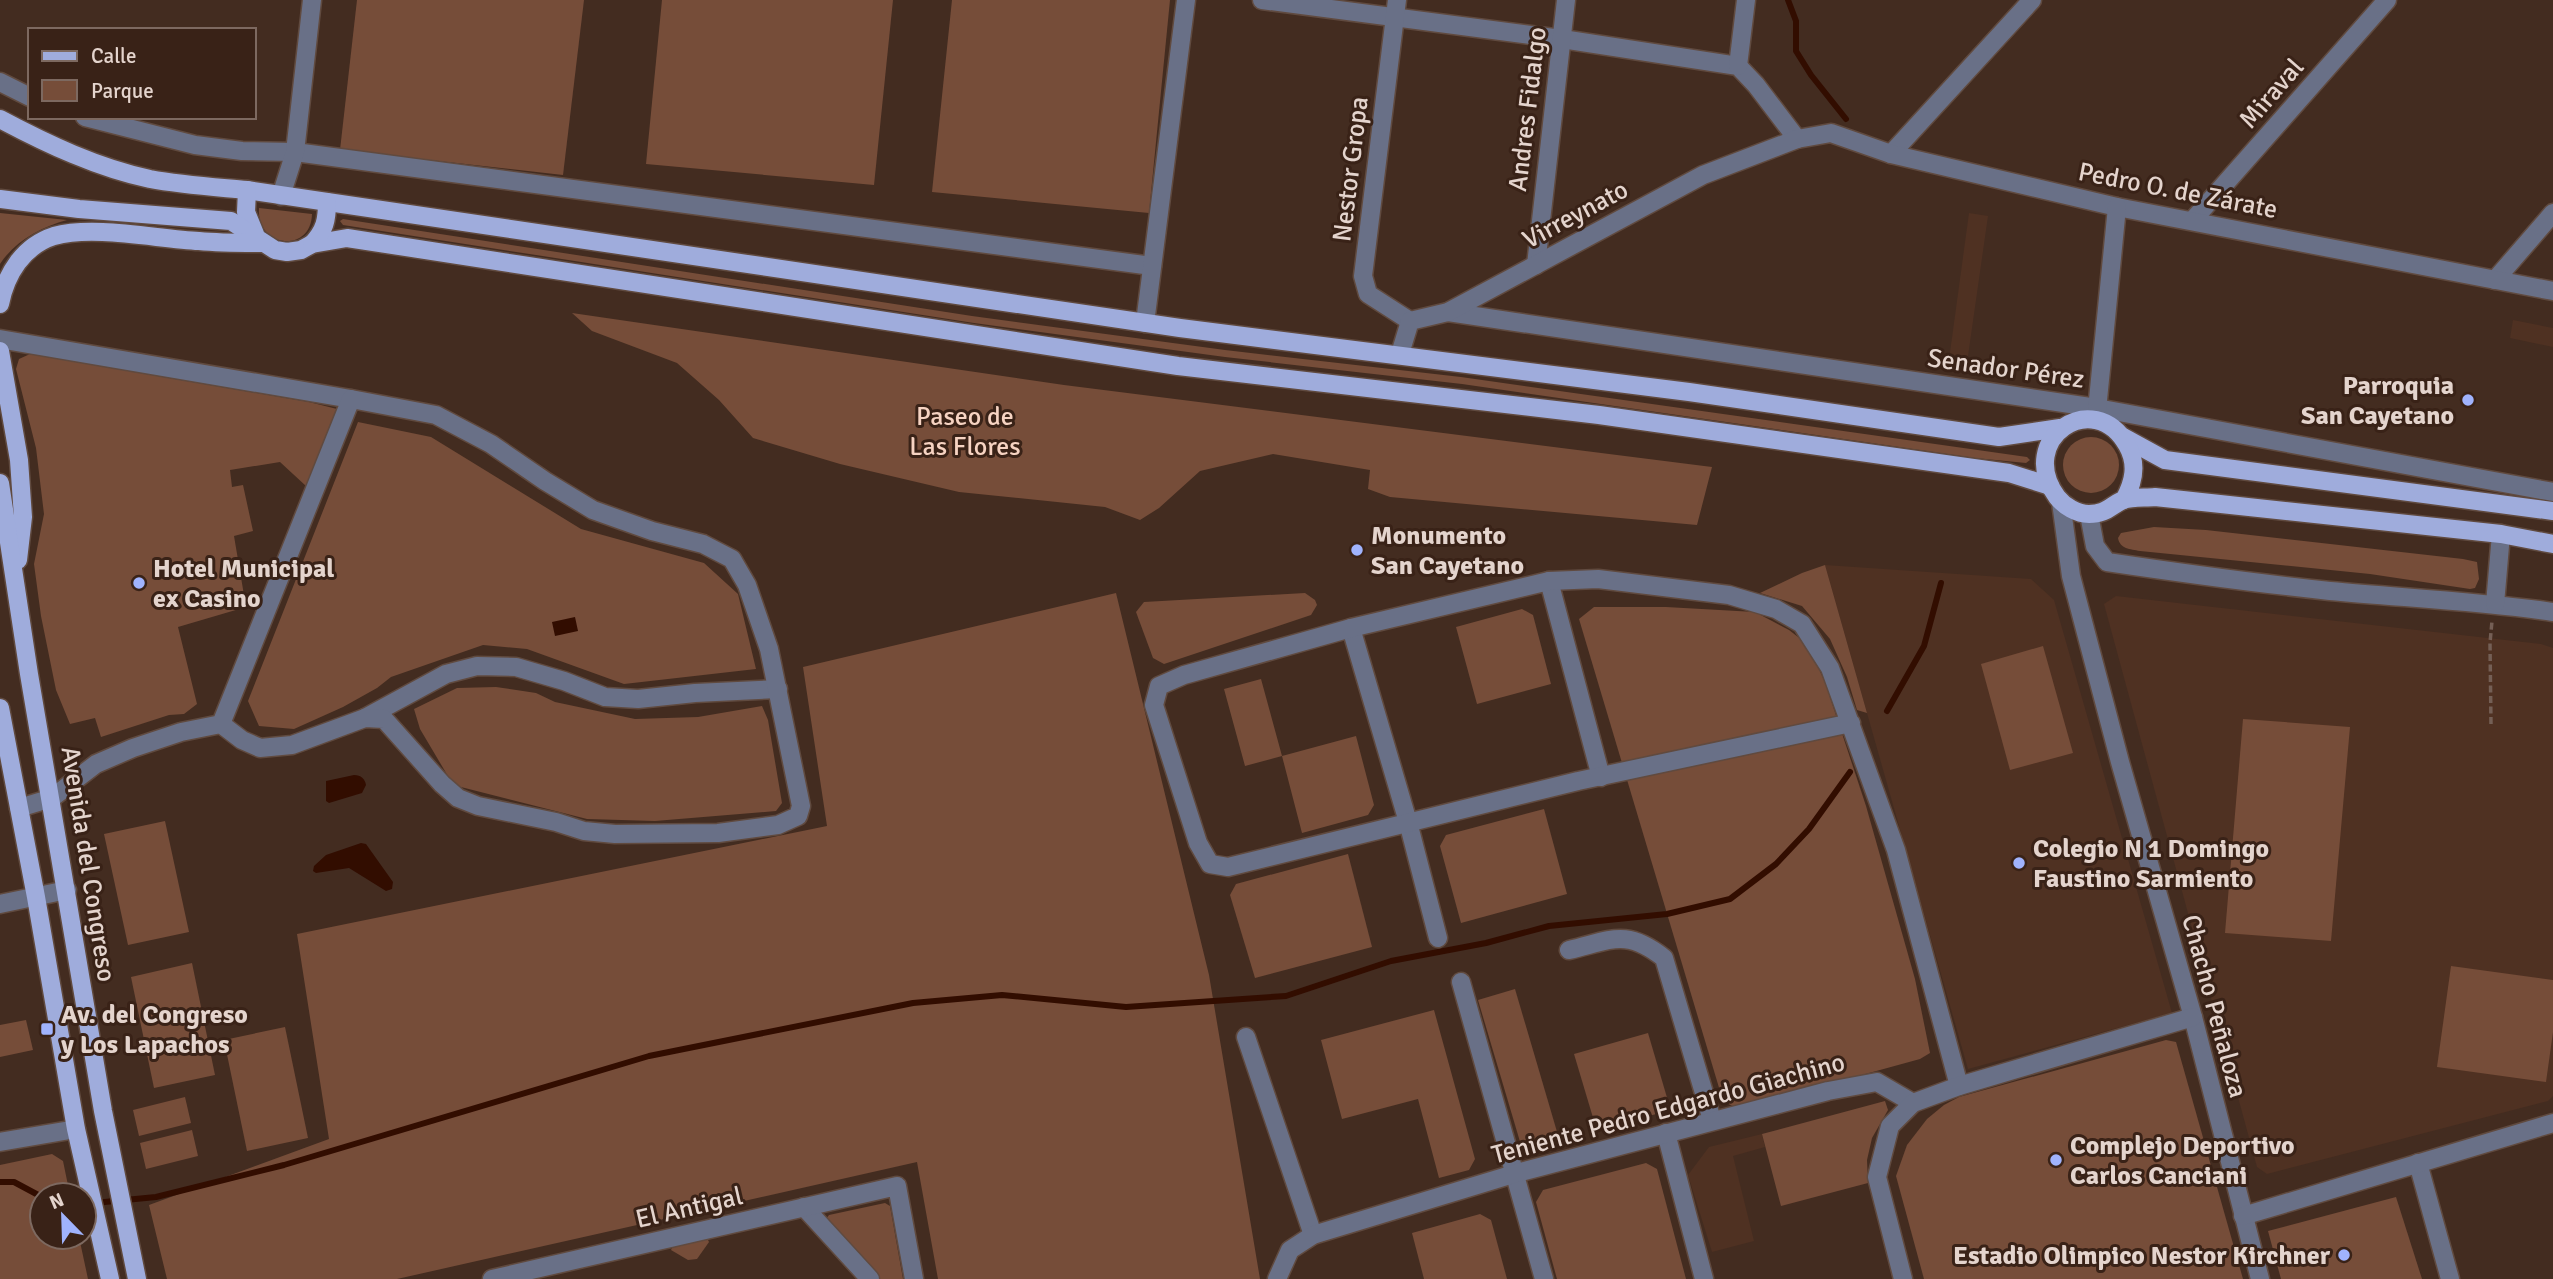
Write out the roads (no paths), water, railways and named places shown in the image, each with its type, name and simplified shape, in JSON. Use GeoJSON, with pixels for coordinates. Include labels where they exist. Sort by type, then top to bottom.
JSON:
{"type":"FeatureCollection","features":[{"type":"Feature","properties":{"kind":"main road"},"geometry":{"type":"LineString","coordinates":[[0,119],[60,148],[121,171],[151,179],[247,190],[1145,323],[1675,390],[1999,438],[2060,428],[2072,421],[2096,414],[2123,437],[2165,460],[2553,511]]}},
{"type":"Feature","properties":{"kind":"main road"},"geometry":{"type":"LineString","coordinates":[[247,190],[246,212],[259,239]]}},
{"type":"Feature","properties":{"kind":"main road"},"geometry":{"type":"LineString","coordinates":[[0,199],[79,209],[231,221],[275,250],[287,252],[301,250],[312,244],[347,238],[1178,366],[1599,415],[2010,473],[2050,486]]}},
{"type":"Feature","properties":{"kind":"main road"},"geometry":{"type":"LineString","coordinates":[[312,244],[321,234],[327,220],[327,202]]}},
{"type":"Feature","properties":{"kind":"main road"},"geometry":{"type":"LineString","coordinates":[[0,304],[3,289],[21,257],[34,246],[53,237],[73,233],[110,233],[199,241],[259,239]]}},
{"type":"Feature","properties":{"kind":"main road"},"geometry":{"type":"LineString","coordinates":[[0,351],[19,460],[23,517],[15,581]]}},
{"type":"Feature","properties":{"kind":"main road"},"geometry":{"type":"LineString","coordinates":[[2060,428],[2050,441],[2045,456],[2045,473],[2061,502],[2074,510],[2089,514],[2108,511],[2124,500],[2132,485],[2134,469],[2131,452],[2123,437]]}},
{"type":"Feature","properties":{"kind":"main road","name":"Avenida del Congreso"},"geometry":{"type":"LineString","coordinates":[[0,483],[116,1183],[137,1279]]}},
{"type":"Feature","properties":{"kind":"main road"},"geometry":{"type":"LineString","coordinates":[[2124,500],[2155,497],[2501,534],[2553,544]]}},
{"type":"Feature","properties":{"kind":"main road"},"geometry":{"type":"LineString","coordinates":[[0,708],[76,1129],[110,1279]]}},
{"type":"Feature","properties":{"kind":"street"},"geometry":{"type":"LineString","coordinates":[[281,196],[295,152],[312,0]]}},
{"type":"Feature","properties":{"kind":"street"},"geometry":{"type":"LineString","coordinates":[[1145,323],[1186,0]]}},
{"type":"Feature","properties":{"kind":"street"},"geometry":{"type":"LineString","coordinates":[[1262,0],[1396,8],[1562,40],[1738,66],[1797,139]]}},
{"type":"Feature","properties":{"kind":"street","name":"Andres Fidalgo"},"geometry":{"type":"LineString","coordinates":[[1535,265],[1566,0]]}},
{"type":"Feature","properties":{"kind":"street"},"geometry":{"type":"LineString","coordinates":[[1738,66],[1745,0]]}},
{"type":"Feature","properties":{"kind":"street"},"geometry":{"type":"LineString","coordinates":[[1891,155],[2032,0]]}},
{"type":"Feature","properties":{"kind":"street","name":"Miraval"},"geometry":{"type":"LineString","coordinates":[[2193,220],[2387,0]]}},
{"type":"Feature","properties":{"kind":"street","name":"Nestor Gropa"},"geometry":{"type":"LineString","coordinates":[[1396,8],[1363,276],[1368,294],[1410,321]]}},
{"type":"Feature","properties":{"kind":"street"},"geometry":{"type":"LineString","coordinates":[[0,82],[28,96]]}},
{"type":"Feature","properties":{"kind":"street"},"geometry":{"type":"LineString","coordinates":[[93,119],[195,145],[243,151],[295,152],[1152,266]]}},
{"type":"Feature","properties":{"kind":"street","name":"Pedro O. de Zárate"},"geometry":{"type":"LineString","coordinates":[[1797,139],[1831,133],[1891,155],[2117,207],[2553,291]]}},
{"type":"Feature","properties":{"kind":"street","name":"Virreynato"},"geometry":{"type":"LineString","coordinates":[[1410,321],[1448,312],[1703,175],[1797,139]]}},
{"type":"Feature","properties":{"kind":"street"},"geometry":{"type":"LineString","coordinates":[[2096,414],[2117,207]]}},
{"type":"Feature","properties":{"kind":"street"},"geometry":{"type":"LineString","coordinates":[[2495,280],[2553,213]]}},
{"type":"Feature","properties":{"kind":"street","name":"Senador Pérez"},"geometry":{"type":"LineString","coordinates":[[1448,312],[2096,414],[2553,492]]}},
{"type":"Feature","properties":{"kind":"street"},"geometry":{"type":"LineString","coordinates":[[1400,354],[1410,321]]}},
{"type":"Feature","properties":{"kind":"street"},"geometry":{"type":"LineString","coordinates":[[0,340],[436,415],[491,444],[593,510],[652,531],[703,544],[732,559],[747,585],[769,649],[801,806],[798,816],[778,825],[718,833],[615,834],[584,831],[556,821],[478,806],[458,798],[442,784],[384,719],[365,718]]}},
{"type":"Feature","properties":{"kind":"street"},"geometry":{"type":"LineString","coordinates":[[221,724],[351,399]]}},
{"type":"Feature","properties":{"kind":"street","name":"Chacho Peñaloza"},"geometry":{"type":"LineString","coordinates":[[2061,502],[2071,576],[2120,762],[2193,1017],[2260,1279]]}},
{"type":"Feature","properties":{"kind":"street"},"geometry":{"type":"LineString","coordinates":[[2089,514],[2095,546],[2107,562],[2330,591],[2495,604],[2553,612]]}},
{"type":"Feature","properties":{"kind":"street"},"geometry":{"type":"LineString","coordinates":[[2495,604],[2501,534]]}},
{"type":"Feature","properties":{"kind":"street"},"geometry":{"type":"LineString","coordinates":[[1851,723],[1601,777],[1228,867],[1210,864],[1198,843],[1153,705],[1159,686],[1184,675],[1351,628],[1549,581],[1598,579],[1729,595],[1776,608],[1802,624],[1830,667],[1851,723],[1896,850],[1959,1086]]}},
{"type":"Feature","properties":{"kind":"street"},"geometry":{"type":"LineString","coordinates":[[1549,581],[1601,777]]}},
{"type":"Feature","properties":{"kind":"street"},"geometry":{"type":"LineString","coordinates":[[1351,628],[1408,822],[1437,938]]}},
{"type":"Feature","properties":{"kind":"street"},"geometry":{"type":"LineString","coordinates":[[19,807],[52,798],[96,764],[181,732],[221,724],[242,740],[260,748],[292,745],[365,718],[446,674],[477,666],[516,667],[605,697],[638,699],[778,689]]}},
{"type":"Feature","properties":{"kind":"street"},"geometry":{"type":"LineString","coordinates":[[0,904],[67,890]]}},
{"type":"Feature","properties":{"kind":"street"},"geometry":{"type":"LineString","coordinates":[[1569,950],[1622,937],[1645,943],[1664,958],[1712,1120]]}},
{"type":"Feature","properties":{"kind":"street"},"geometry":{"type":"LineString","coordinates":[[1461,982],[1517,1173],[1544,1279]]}},
{"type":"Feature","properties":{"kind":"street"},"geometry":{"type":"LineString","coordinates":[[1903,1279],[1877,1177],[1891,1126],[1913,1103],[1959,1086],[2193,1017]]}},
{"type":"Feature","properties":{"kind":"street"},"geometry":{"type":"LineString","coordinates":[[1247,1037],[1313,1235],[1290,1250],[1277,1279]]}},
{"type":"Feature","properties":{"kind":"street","name":"Teniente Pedro Edgardo Giachino"},"geometry":{"type":"LineString","coordinates":[[1313,1235],[1517,1173],[1828,1091],[1877,1082],[1913,1103]]}},
{"type":"Feature","properties":{"kind":"street"},"geometry":{"type":"LineString","coordinates":[[2243,1216],[2553,1123]]}},
{"type":"Feature","properties":{"kind":"street"},"geometry":{"type":"LineString","coordinates":[[0,1142],[76,1129]]}},
{"type":"Feature","properties":{"kind":"street"},"geometry":{"type":"LineString","coordinates":[[1666,1133],[1704,1279]]}},
{"type":"Feature","properties":{"kind":"street"},"geometry":{"type":"LineString","coordinates":[[2418,1163],[2450,1279]]}},
{"type":"Feature","properties":{"kind":"street","name":"El Antigal"},"geometry":{"type":"LineString","coordinates":[[492,1279],[897,1186],[914,1279]]}},
{"type":"Feature","properties":{"kind":"street"},"geometry":{"type":"LineString","coordinates":[[804,1207],[870,1279]]}},
{"type":"Feature","properties":{"kind":"waterway"},"geometry":{"type":"LineString","coordinates":[[1788,0],[1796,21],[1796,51],[1811,75],[1846,119]]}},
{"type":"Feature","properties":{"kind":"waterway"},"geometry":{"type":"LineString","coordinates":[[1887,711],[1924,646],[1941,583]]}},
{"type":"Feature","properties":{"kind":"waterway"},"geometry":{"type":"LineString","coordinates":[[98,1203],[156,1197],[284,1165],[649,1056],[913,1003],[1002,995],[1126,1007],[1286,996],[1391,961],[1486,943],[1549,926],[1667,914],[1730,899],[1776,864],[1809,829],[1850,772]]}},
{"type":"Feature","properties":{"kind":"waterway"},"geometry":{"type":"LineString","coordinates":[[0,1182],[14,1182],[28,1190]]}},
{"type":"Feature","properties":{"kind":"place","name":"Parroquia San Cayetano"},"geometry":{"type":"Point","coordinates":[2468,400]}},
{"type":"Feature","properties":{"kind":"place","name":"Monumento San Cayetano"},"geometry":{"type":"Point","coordinates":[1357,550]}},
{"type":"Feature","properties":{"kind":"place","name":"Hotel Municipal ex Casino"},"geometry":{"type":"Point","coordinates":[139,583]}},
{"type":"Feature","properties":{"kind":"place","name":"Colegio N 1 Domingo Faustino Sarmiento"},"geometry":{"type":"Point","coordinates":[2019,863]}},
{"type":"Feature","properties":{"kind":"place","name":"Av. del Congreso y Los Lapachos"},"geometry":{"type":"Point","coordinates":[47,1029]}},
{"type":"Feature","properties":{"kind":"place","name":"Complejo Deportivo Carlos Canciani"},"geometry":{"type":"Point","coordinates":[2056,1160]}},
{"type":"Feature","properties":{"kind":"place","name":"Estadio Olimpico Nestor Kirchner"},"geometry":{"type":"Point","coordinates":[2344,1255]}},
{"type":"Feature","properties":{"kind":"park label","name":"Paseo de Las Flores"},"geometry":{"type":"Point","coordinates":[965,431]}}]}
